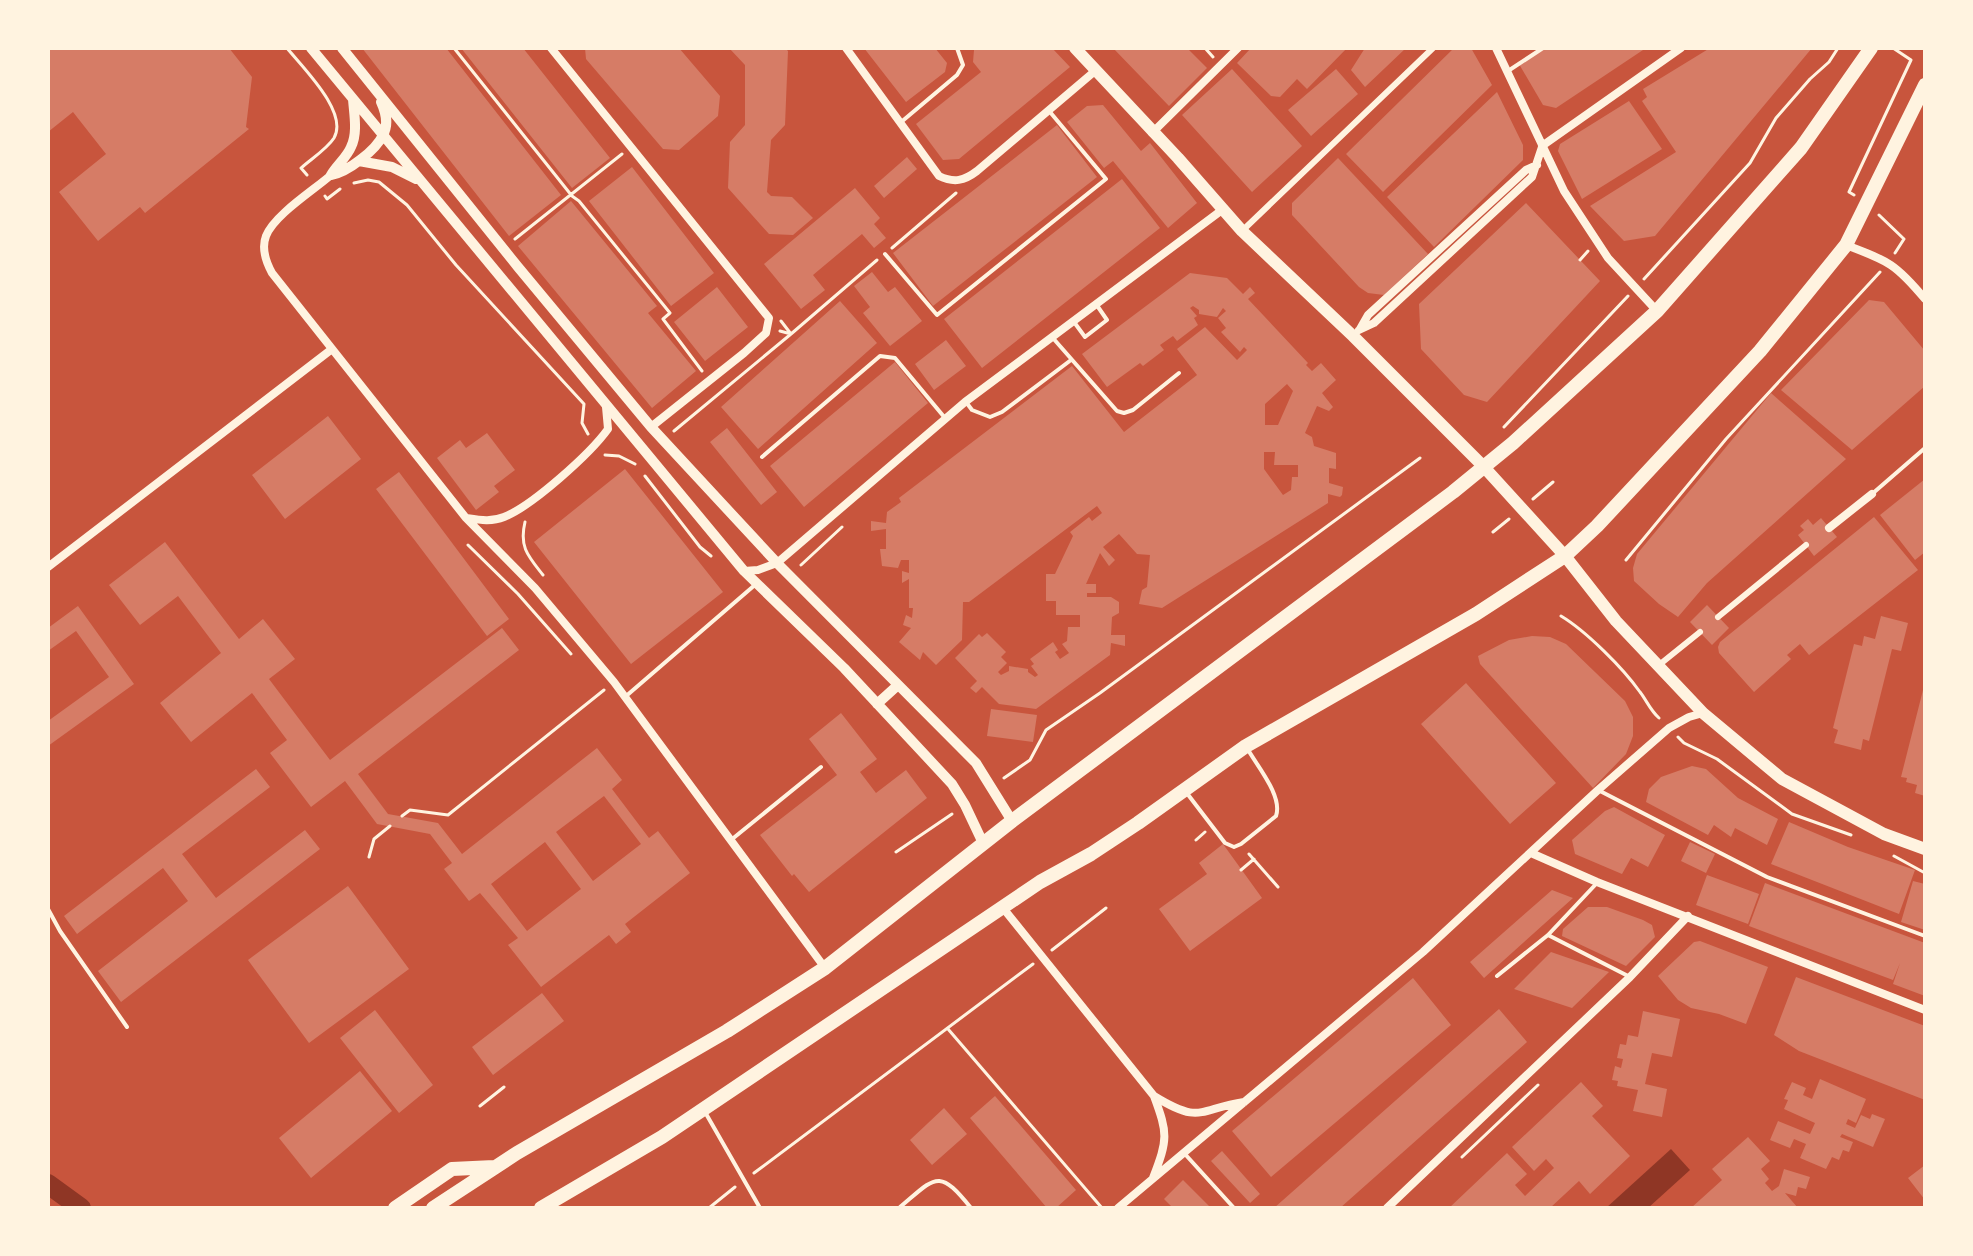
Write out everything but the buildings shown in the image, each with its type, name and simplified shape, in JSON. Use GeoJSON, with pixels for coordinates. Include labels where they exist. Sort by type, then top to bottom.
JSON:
{"type":"FeatureCollection","features":[{"type":"Feature","properties":{"kind":"highway"},"geometry":{"type":"LineString","coordinates":[[433,1208],[497,1166],[727,1031],[825,968],[983,843],[1484,467],[1657,311],[1801,148],[1871,48]]}},
{"type":"Feature","properties":{"kind":"highway"},"geometry":{"type":"LineString","coordinates":[[541,1208],[704,1110],[1040,882],[1091,854],[1246,746],[1476,614],[1565,556],[1597,526],[1760,351],[1846,245],[1925,85]]}},
{"type":"Feature","properties":{"kind":"highway"},"geometry":{"type":"LineString","coordinates":[[395,1208],[452,1169],[497,1166]]}},
{"type":"Feature","properties":{"kind":"main road"},"geometry":{"type":"LineString","coordinates":[[1075,48],[1242,231],[1356,333],[1484,467],[1565,556],[1616,621],[1703,713],[1782,779],[1884,834],[1925,849]]}},
{"type":"Feature","properties":{"kind":"street"},"geometry":{"type":"LineString","coordinates":[[311,48],[744,571],[844,668],[952,784],[983,843]]}},
{"type":"Feature","properties":{"kind":"street"},"geometry":{"type":"LineString","coordinates":[[342,48],[651,427],[777,563],[976,763],[1012,821]]}},
{"type":"Feature","properties":{"kind":"street"},"geometry":{"type":"LineString","coordinates":[[551,48],[767,315],[768,329],[744,353],[651,427],[643,439],[642,450]]}},
{"type":"Feature","properties":{"kind":"street"},"geometry":{"type":"LineString","coordinates":[[846,48],[939,176],[956,181],[967,179],[1095,71]]}},
{"type":"Feature","properties":{"kind":"street"},"geometry":{"type":"LineString","coordinates":[[1152,133],[1238,48]]}},
{"type":"Feature","properties":{"kind":"street"},"geometry":{"type":"LineString","coordinates":[[1242,231],[1433,48]]}},
{"type":"Feature","properties":{"kind":"street"},"geometry":{"type":"LineString","coordinates":[[1496,48],[1564,191],[1608,258],[1657,311]]}},
{"type":"Feature","properties":{"kind":"street"},"geometry":{"type":"LineString","coordinates":[[1356,333],[1368,315],[1526,170],[1538,165],[1542,146],[1681,48]]}},
{"type":"Feature","properties":{"kind":"street"},"geometry":{"type":"LineString","coordinates":[[331,175],[342,173],[359,161],[383,136],[386,114],[378,93]]}},
{"type":"Feature","properties":{"kind":"street"},"geometry":{"type":"LineString","coordinates":[[353,97],[355,119],[351,149],[337,163],[331,175],[277,221],[266,236],[265,260],[466,518],[535,588],[614,682],[825,968]]}},
{"type":"Feature","properties":{"kind":"street"},"geometry":{"type":"LineString","coordinates":[[359,161],[392,167],[421,181]]}},
{"type":"Feature","properties":{"kind":"street"},"geometry":{"type":"LineString","coordinates":[[744,571],[777,563],[965,402],[1222,210]]}},
{"type":"Feature","properties":{"kind":"street"},"geometry":{"type":"LineString","coordinates":[[1846,245],[1890,262],[1925,299]]}},
{"type":"Feature","properties":{"kind":"street"},"geometry":{"type":"LineString","coordinates":[[48,567],[332,349]]}},
{"type":"Feature","properties":{"kind":"street"},"geometry":{"type":"LineString","coordinates":[[466,518],[489,521],[505,517],[568,471],[595,447],[608,429],[606,407]]}},
{"type":"Feature","properties":{"kind":"street"},"geometry":{"type":"LineString","coordinates":[[1829,528],[1872,494]]}},
{"type":"Feature","properties":{"kind":"street"},"geometry":{"type":"LineString","coordinates":[[1718,617],[1806,545]]}},
{"type":"Feature","properties":{"kind":"street"},"geometry":{"type":"LineString","coordinates":[[1659,666],[1700,632]]}},
{"type":"Feature","properties":{"kind":"street"},"geometry":{"type":"LineString","coordinates":[[877,704],[898,685]]}},
{"type":"Feature","properties":{"kind":"street"},"geometry":{"type":"LineString","coordinates":[[1118,1208],[1423,952],[1669,728],[1703,713]]}},
{"type":"Feature","properties":{"kind":"street"},"geometry":{"type":"LineString","coordinates":[[1531,853],[1597,882],[1925,1010]]}},
{"type":"Feature","properties":{"kind":"street"},"geometry":{"type":"LineString","coordinates":[[1003,908],[1154,1096],[1166,1128],[1162,1155],[1153,1179]]}},
{"type":"Feature","properties":{"kind":"street"},"geometry":{"type":"LineString","coordinates":[[1387,1208],[1630,977],[1688,916]]}},
{"type":"Feature","properties":{"kind":"street"},"geometry":{"type":"LineString","coordinates":[[1154,1096],[1186,1113],[1206,1113],[1245,1102]]}},
{"type":"Feature","properties":{"kind":"lane"},"geometry":{"type":"LineString","coordinates":[[900,123],[957,75],[963,65],[957,48]]}},
{"type":"Feature","properties":{"kind":"lane"},"geometry":{"type":"LineString","coordinates":[[1507,72],[1543,48]]}},
{"type":"Feature","properties":{"kind":"lane"},"geometry":{"type":"LineString","coordinates":[[885,254],[937,315],[1106,179],[1050,112]]}},
{"type":"Feature","properties":{"kind":"lane"},"geometry":{"type":"LineString","coordinates":[[1073,321],[1085,337],[1107,320],[1096,304]]}},
{"type":"Feature","properties":{"kind":"lane"},"geometry":{"type":"LineString","coordinates":[[1052,337],[1117,411],[1124,413],[1133,410],[1179,373]]}},
{"type":"Feature","properties":{"kind":"lane"},"geometry":{"type":"LineString","coordinates":[[762,457],[880,356],[895,358],[945,418]]}},
{"type":"Feature","properties":{"kind":"lane"},"geometry":{"type":"LineString","coordinates":[[965,402],[972,410],[990,417],[1002,412],[1071,360]]}},
{"type":"Feature","properties":{"kind":"lane"},"geometry":{"type":"LineString","coordinates":[[1872,494],[1925,448]]}},
{"type":"Feature","properties":{"kind":"lane"},"geometry":{"type":"LineString","coordinates":[[625,697],[756,584]]}},
{"type":"Feature","properties":{"kind":"lane"},"geometry":{"type":"LineString","coordinates":[[1184,790],[1225,843],[1234,847],[1241,844],[1276,816],[1278,810],[1274,795],[1246,746]]}},
{"type":"Feature","properties":{"kind":"lane"},"geometry":{"type":"LineString","coordinates":[[731,840],[821,767]]}},
{"type":"Feature","properties":{"kind":"lane"},"geometry":{"type":"LineString","coordinates":[[1598,790],[1767,877],[1925,936]]}},
{"type":"Feature","properties":{"kind":"lane"},"geometry":{"type":"LineString","coordinates":[[1497,976],[1548,935],[1597,882]]}},
{"type":"Feature","properties":{"kind":"lane"},"geometry":{"type":"LineString","coordinates":[[48,909],[127,1027]]}},
{"type":"Feature","properties":{"kind":"lane"},"geometry":{"type":"LineString","coordinates":[[1548,935],[1630,977]]}},
{"type":"Feature","properties":{"kind":"lane"},"geometry":{"type":"LineString","coordinates":[[704,1110],[760,1208]]}},
{"type":"Feature","properties":{"kind":"lane"},"geometry":{"type":"LineString","coordinates":[[1184,1153],[1234,1208]]}},
{"type":"Feature","properties":{"kind":"lane"},"geometry":{"type":"LineString","coordinates":[[899,1208],[929,1183],[938,1180],[948,1182],[971,1208]]}},
{"type":"Feature","properties":{"kind":"path"},"geometry":{"type":"LineString","coordinates":[[287,48],[335,111],[337,124],[334,138],[301,168],[327,199],[347,184],[368,180],[379,182],[389,189],[407,205],[456,265],[584,404]]}},
{"type":"Feature","properties":{"kind":"path"},"geometry":{"type":"LineString","coordinates":[[454,48],[670,313],[663,319],[710,380]]}},
{"type":"Feature","properties":{"kind":"path"},"geometry":{"type":"LineString","coordinates":[[1501,430],[1750,163],[1776,118],[1829,62],[1838,48]]}},
{"type":"Feature","properties":{"kind":"path"},"geometry":{"type":"LineString","coordinates":[[505,250],[509,243],[630,148]]}},
{"type":"Feature","properties":{"kind":"path"},"geometry":{"type":"LineString","coordinates":[[671,434],[956,193],[947,180]]}},
{"type":"Feature","properties":{"kind":"path"},"geometry":{"type":"LineString","coordinates":[[1626,560],[1726,439],[1890,262],[1904,239]]}},
{"type":"Feature","properties":{"kind":"path"},"geometry":{"type":"LineString","coordinates":[[781,321],[791,334]]}},
{"type":"Feature","properties":{"kind":"path"},"geometry":{"type":"LineString","coordinates":[[768,329],[791,334]]}},
{"type":"Feature","properties":{"kind":"path"},"geometry":{"type":"LineString","coordinates":[[991,787],[1030,760],[1046,730],[1055,723],[1420,458]]}},
{"type":"Feature","properties":{"kind":"path"},"geometry":{"type":"LineString","coordinates":[[794,571],[841,528]]}},
{"type":"Feature","properties":{"kind":"path"},"geometry":{"type":"LineString","coordinates":[[468,545],[518,594],[575,659]]}},
{"type":"Feature","properties":{"kind":"path"},"geometry":{"type":"LineString","coordinates":[[402,816],[410,810],[448,815],[614,682]]}},
{"type":"Feature","properties":{"kind":"path"},"geometry":{"type":"LineString","coordinates":[[896,852],[965,805]]}},
{"type":"Feature","properties":{"kind":"path"},"geometry":{"type":"LineString","coordinates":[[369,857],[374,839],[390,826]]}},
{"type":"Feature","properties":{"kind":"path"},"geometry":{"type":"LineString","coordinates":[[1241,844],[1278,887]]}},
{"type":"Feature","properties":{"kind":"path"},"geometry":{"type":"LineString","coordinates":[[1241,870],[1254,859]]}},
{"type":"Feature","properties":{"kind":"path"},"geometry":{"type":"LineString","coordinates":[[709,1208],[1106,908]]}},
{"type":"Feature","properties":{"kind":"path"},"geometry":{"type":"LineString","coordinates":[[948,1029],[1102,1208]]}},
{"type":"Feature","properties":{"kind":"path"},"geometry":{"type":"LineString","coordinates":[[480,1106],[504,1087]]}},
{"type":"Feature","properties":{"kind":"shaded area"},"geometry":{"type":"Polygon","coordinates":[[[1671,1149],[1690,1170],[1648,1208],[1606,1208],[1671,1149]]]}},
{"type":"Feature","properties":{"kind":"waterway"},"geometry":{"type":"LineString","coordinates":[[48,1184],[81,1208]]}}]}
